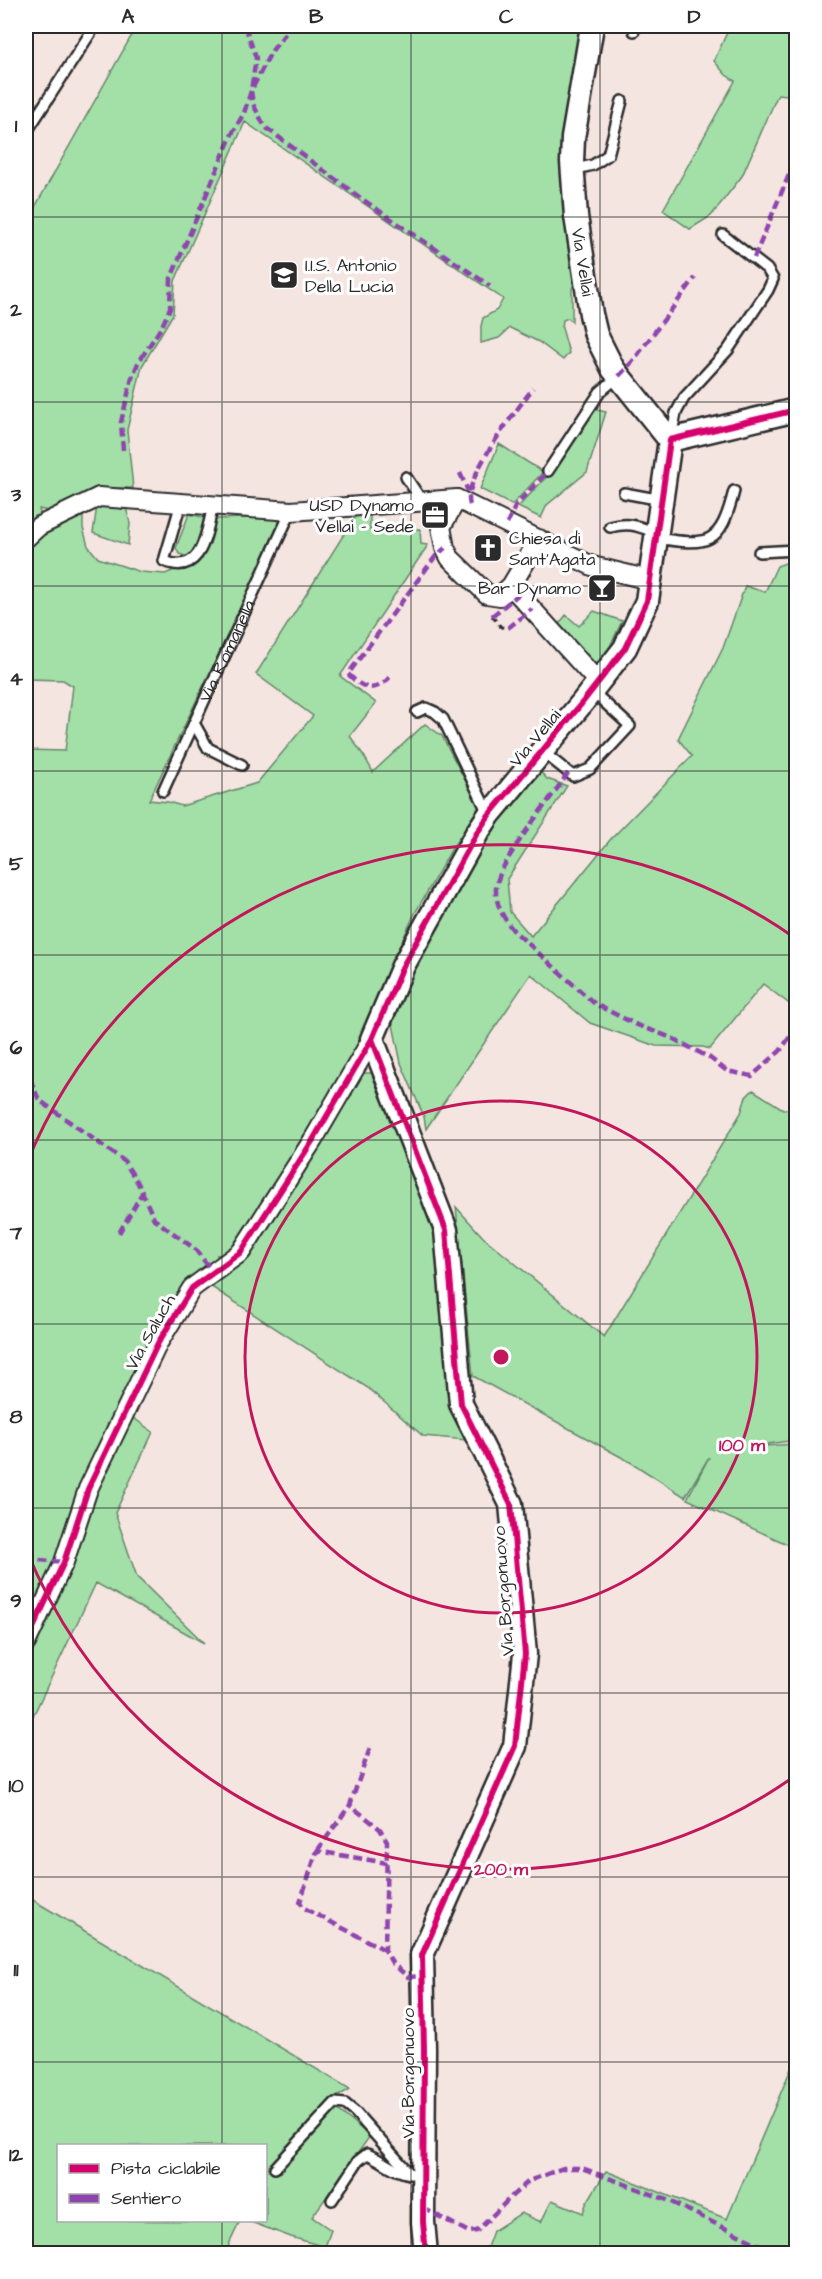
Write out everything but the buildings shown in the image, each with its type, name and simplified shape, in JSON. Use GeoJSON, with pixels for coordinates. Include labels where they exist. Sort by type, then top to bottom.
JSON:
{"type":"FeatureCollection","features":[{"type":"Feature","properties":{"kind":"street","name":"Via Vellai"},"geometry":{"type":"LineString","coordinates":[[372,1039],[403,966],[477,833],[489,815],[543,752],[625,648],[647,601],[670,440],[619,376],[603,352],[591,314],[576,216],[572,170],[573,138],[592,26]]}},
{"type":"Feature","properties":{"kind":"street"},"geometry":{"type":"LineString","coordinates":[[670,440],[796,410]]}},
{"type":"Feature","properties":{"kind":"street"},"geometry":{"type":"LineString","coordinates":[[26,538],[39,526],[99,497],[291,511],[457,499],[592,566],[650,580]]}},
{"type":"Feature","properties":{"kind":"street"},"geometry":{"type":"LineString","coordinates":[[457,499],[441,527],[444,546],[450,558],[487,594],[500,596],[511,586],[539,540]]}},
{"type":"Feature","properties":{"kind":"street"},"geometry":{"type":"LineString","coordinates":[[511,586],[595,687]]}},
{"type":"Feature","properties":{"kind":"street","name":"Via Saluch"},"geometry":{"type":"LineString","coordinates":[[26,1643],[64,1562],[88,1489],[158,1343],[192,1288],[241,1252],[313,1140],[372,1039]]}},
{"type":"Feature","properties":{"kind":"street","name":"Via Borgonuovo"},"geometry":{"type":"LineString","coordinates":[[372,1039],[446,1230],[461,1404],[512,1504],[525,1654],[515,1746],[422,1955],[424,2049],[417,2175],[426,2253]]}},
{"type":"Feature","properties":{"kind":"lane"},"geometry":{"type":"LineString","coordinates":[[26,133],[95,26]]}},
{"type":"Feature","properties":{"kind":"lane"},"geometry":{"type":"LineString","coordinates":[[572,170],[592,165],[608,155],[622,101]]}},
{"type":"Feature","properties":{"kind":"lane"},"geometry":{"type":"LineString","coordinates":[[670,440],[676,413],[684,398],[728,350],[773,279],[767,268],[723,235]]}},
{"type":"Feature","properties":{"kind":"lane"},"geometry":{"type":"LineString","coordinates":[[548,471],[600,392],[619,376]]}},
{"type":"Feature","properties":{"kind":"lane"},"geometry":{"type":"LineString","coordinates":[[406,477],[422,501]]}},
{"type":"Feature","properties":{"kind":"lane"},"geometry":{"type":"LineString","coordinates":[[610,527],[626,523],[656,536],[693,544],[706,541],[717,535],[724,522],[734,491]]}},
{"type":"Feature","properties":{"kind":"lane"},"geometry":{"type":"LineString","coordinates":[[624,493],[662,500]]}},
{"type":"Feature","properties":{"kind":"lane"},"geometry":{"type":"LineString","coordinates":[[181,503],[164,561],[172,565],[186,564],[200,554],[213,506]]}},
{"type":"Feature","properties":{"kind":"lane","name":"Via Romanella"},"geometry":{"type":"LineString","coordinates":[[163,791],[291,511]]}},
{"type":"Feature","properties":{"kind":"lane"},"geometry":{"type":"LineString","coordinates":[[759,552],[796,550]]}},
{"type":"Feature","properties":{"kind":"lane"},"geometry":{"type":"LineString","coordinates":[[543,752],[573,776],[590,770],[630,726],[595,687]]}},
{"type":"Feature","properties":{"kind":"lane"},"geometry":{"type":"LineString","coordinates":[[417,712],[426,708],[443,719],[489,815]]}},
{"type":"Feature","properties":{"kind":"lane"},"geometry":{"type":"LineString","coordinates":[[194,723],[208,748],[242,765]]}},
{"type":"Feature","properties":{"kind":"lane"},"geometry":{"type":"LineString","coordinates":[[275,2168],[335,2103],[345,2104],[355,2112],[417,2175]]}},
{"type":"Feature","properties":{"kind":"lane"},"geometry":{"type":"LineString","coordinates":[[332,2200],[358,2161],[367,2154],[378,2158],[402,2174],[417,2175]]}},
{"type":"Feature","properties":{"kind":"path"},"geometry":{"type":"LineString","coordinates":[[492,616],[501,627],[508,628]]}},
{"type":"Feature","properties":{"kind":"green space"},"geometry":{"type":"Polygon","coordinates":[[[137,26],[587,26],[575,245],[569,251],[576,278],[572,289],[572,322],[568,318],[563,320],[562,328],[569,353],[563,360],[539,342],[510,328],[499,338],[481,343],[483,318],[497,310],[503,299],[245,122],[175,281],[173,314],[142,366],[127,430],[133,488],[111,488],[48,511],[39,509],[41,516],[26,528],[26,223],[137,26]]]}},
{"type":"Feature","properties":{"kind":"green space"},"geometry":{"type":"Polygon","coordinates":[[[730,26],[796,26],[796,96],[778,94],[742,176],[711,216],[690,229],[663,210],[735,81],[726,75],[714,61],[730,26]]]}},
{"type":"Feature","properties":{"kind":"green space"},"geometry":{"type":"Polygon","coordinates":[[[593,409],[606,412],[587,472],[547,505],[541,518],[518,507],[550,473],[593,409]]]}},
{"type":"Feature","properties":{"kind":"green space"},"geometry":{"type":"Polygon","coordinates":[[[499,444],[543,472],[512,505],[480,489],[499,444]]]}},
{"type":"Feature","properties":{"kind":"green space"},"geometry":{"type":"Polygon","coordinates":[[[125,504],[130,523],[128,545],[93,533],[97,506],[125,504]]]}},
{"type":"Feature","properties":{"kind":"green space"},"geometry":{"type":"Polygon","coordinates":[[[370,509],[370,530],[420,529],[421,544],[428,545],[340,676],[376,703],[350,736],[373,772],[425,724],[442,736],[480,809],[454,845],[415,913],[346,1072],[255,1226],[234,1253],[216,1255],[243,1261],[273,1218],[344,1102],[352,1095],[352,1073],[377,1073],[439,1234],[451,1411],[466,1440],[423,1436],[368,1388],[207,1284],[198,1293],[128,1414],[153,1432],[115,1513],[137,1577],[204,1643],[96,1583],[26,1731],[26,750],[65,751],[73,686],[63,680],[26,679],[26,545],[83,510],[83,528],[88,546],[98,558],[141,572],[165,574],[202,559],[215,519],[279,517],[282,521],[149,800],[182,806],[257,783],[313,716],[256,674],[356,515],[370,509]]]}},
{"type":"Feature","properties":{"kind":"green space"},"geometry":{"type":"Polygon","coordinates":[[[189,514],[207,518],[199,550],[189,557],[179,554],[176,548],[189,514]]]}},
{"type":"Feature","properties":{"kind":"green space"},"geometry":{"type":"Polygon","coordinates":[[[796,559],[796,1009],[763,984],[710,1049],[656,1046],[590,1023],[531,974],[426,1129],[424,1117],[401,1063],[391,1015],[408,970],[490,823],[538,769],[547,779],[567,786],[507,879],[510,912],[531,936],[610,840],[692,756],[678,739],[723,648],[745,586],[765,592],[777,566],[796,559]]]}},
{"type":"Feature","properties":{"kind":"green space"},"geometry":{"type":"Polygon","coordinates":[[[594,611],[622,621],[605,657],[596,668],[556,628],[566,615],[579,626],[594,611]]]}},
{"type":"Feature","properties":{"kind":"green space"},"geometry":{"type":"Polygon","coordinates":[[[753,1090],[783,1109],[796,1109],[796,1440],[747,1447],[796,1444],[796,1548],[687,1499],[709,1457],[685,1497],[632,1463],[473,1376],[456,1207],[483,1237],[604,1337],[741,1113],[746,1097],[753,1090]]]}},
{"type":"Feature","properties":{"kind":"green space"},"geometry":{"type":"Polygon","coordinates":[[[26,1896],[350,2089],[335,2098],[337,2109],[370,2136],[312,2217],[331,2230],[325,2247],[251,2222],[267,2222],[267,2144],[57,2144],[57,2222],[240,2222],[225,2253],[26,2254],[26,1896]]]}},
{"type":"Feature","properties":{"kind":"green space"},"geometry":{"type":"Polygon","coordinates":[[[796,2057],[796,2253],[485,2253],[493,2231],[521,2213],[541,2222],[552,2200],[583,2213],[606,2171],[727,2219],[796,2057]]]}},
{"type":"Feature","properties":{"kind":"marked path"},"geometry":{"type":"LineString","coordinates":[[245,26],[256,58],[251,91],[253,104],[265,127],[362,199],[490,286]]}},
{"type":"Feature","properties":{"kind":"marked path"},"geometry":{"type":"LineString","coordinates":[[123,450],[121,422],[132,378],[138,363],[162,326],[170,308],[171,278],[232,134],[244,113],[251,91],[271,52],[291,26]]}},
{"type":"Feature","properties":{"kind":"marked path"},"geometry":{"type":"LineString","coordinates":[[754,258],[796,158]]}},
{"type":"Feature","properties":{"kind":"marked path"},"geometry":{"type":"LineString","coordinates":[[619,376],[633,361],[695,278]]}},
{"type":"Feature","properties":{"kind":"marked path"},"geometry":{"type":"LineString","coordinates":[[470,505],[469,494],[482,463],[492,445],[533,388]]}},
{"type":"Feature","properties":{"kind":"marked path"},"geometry":{"type":"LineString","coordinates":[[507,524],[516,505],[548,471]]}},
{"type":"Feature","properties":{"kind":"marked path"},"geometry":{"type":"LineString","coordinates":[[460,473],[468,491]]}},
{"type":"Feature","properties":{"kind":"marked path"},"geometry":{"type":"LineString","coordinates":[[390,677],[379,686],[369,688],[348,674],[435,557],[445,548]]}},
{"type":"Feature","properties":{"kind":"marked path"},"geometry":{"type":"LineString","coordinates":[[492,616],[519,594]]}},
{"type":"Feature","properties":{"kind":"marked path"},"geometry":{"type":"LineString","coordinates":[[508,628],[532,609]]}},
{"type":"Feature","properties":{"kind":"marked path"},"geometry":{"type":"LineString","coordinates":[[568,773],[515,847],[499,877],[496,888],[497,900],[503,916],[513,930],[595,1004],[637,1025],[672,1038],[710,1058],[727,1071],[752,1076],[780,1051],[796,1028]]}},
{"type":"Feature","properties":{"kind":"marked path"},"geometry":{"type":"LineString","coordinates":[[30,1079],[39,1100],[124,1161],[138,1183],[154,1219],[195,1249],[213,1272]]}},
{"type":"Feature","properties":{"kind":"marked path"},"geometry":{"type":"LineString","coordinates":[[119,1233],[142,1193]]}},
{"type":"Feature","properties":{"kind":"marked path"},"geometry":{"type":"LineString","coordinates":[[26,1559],[64,1562]]}},
{"type":"Feature","properties":{"kind":"marked path"},"geometry":{"type":"LineString","coordinates":[[370,1748],[350,1805],[380,1829],[387,1841],[385,1950],[392,1963],[408,1977],[422,1976]]}},
{"type":"Feature","properties":{"kind":"marked path"},"geometry":{"type":"LineString","coordinates":[[317,1851],[350,1805]]}},
{"type":"Feature","properties":{"kind":"marked path"},"geometry":{"type":"LineString","coordinates":[[385,1950],[304,1908],[300,1902],[317,1851],[387,1863]]}},
{"type":"Feature","properties":{"kind":"marked path"},"geometry":{"type":"LineString","coordinates":[[423,2208],[469,2232],[477,2231],[529,2181],[563,2168],[582,2168],[667,2200],[778,2254]]}},
{"type":"Feature","properties":{"kind":"cycle path"},"geometry":{"type":"LineString","coordinates":[[26,1643],[64,1562],[88,1489],[158,1343],[192,1288],[241,1252],[313,1140],[372,1039],[403,966],[489,815],[625,648],[647,601],[670,440],[796,410]]}},
{"type":"Feature","properties":{"kind":"cycle path"},"geometry":{"type":"LineString","coordinates":[[372,1039],[446,1230],[461,1404],[511,1504],[525,1654],[515,1746],[422,1955],[423,2222],[426,2254]]}},
{"type":"Feature","properties":{"kind":"place","name":"I.I.S. Antonio Della Lucia"},"geometry":{"type":"Point","coordinates":[284,275]}},
{"type":"Feature","properties":{"kind":"place","name":"USD Dynamo Vellai - Sede"},"geometry":{"type":"Point","coordinates":[435,515]}},
{"type":"Feature","properties":{"kind":"place","name":"Chiesa di Sant'Agata"},"geometry":{"type":"Point","coordinates":[488,548]}},
{"type":"Feature","properties":{"kind":"place","name":"Bar Dynamo"},"geometry":{"type":"Point","coordinates":[602,588]}}]}
